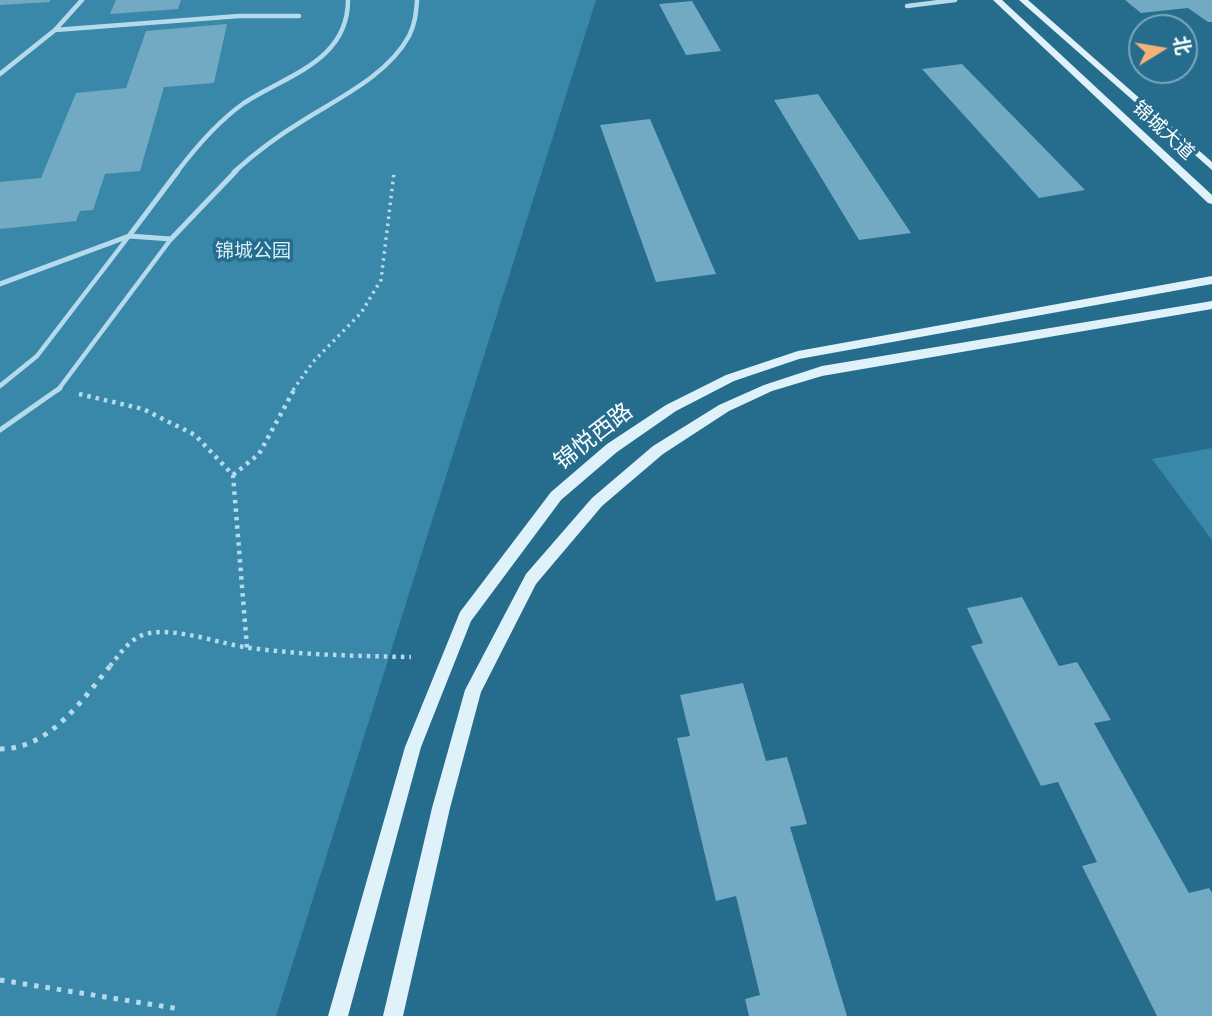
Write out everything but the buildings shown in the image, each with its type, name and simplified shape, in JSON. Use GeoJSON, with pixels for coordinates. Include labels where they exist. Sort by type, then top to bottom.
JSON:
{"type":"FeatureCollection","features":[{"type":"Feature","properties":{"kind":"street"},"geometry":{"type":"LineString","coordinates":[[0,74],[55,30],[82,0]]}},
{"type":"Feature","properties":{"kind":"street"},"geometry":{"type":"LineString","coordinates":[[129,236],[202,139],[243,104],[315,63],[338,39],[348,17],[348,0]]}},
{"type":"Feature","properties":{"kind":"street"},"geometry":{"type":"LineString","coordinates":[[0,284],[129,236],[171,239],[238,169],[299,122],[362,84],[407,42],[418,10],[417,0]]}},
{"type":"Feature","properties":{"kind":"street"},"geometry":{"type":"LineString","coordinates":[[907,6],[955,0]]}},
{"type":"Feature","properties":{"kind":"street","name":"锦城大道"},"geometry":{"type":"LineString","coordinates":[[997,0],[1212,201]]}},
{"type":"Feature","properties":{"kind":"street","name":"锦城大道"},"geometry":{"type":"LineString","coordinates":[[1023,0],[1212,167]]}},
{"type":"Feature","properties":{"kind":"street"},"geometry":{"type":"LineString","coordinates":[[55,30],[239,16],[299,16]]}},
{"type":"Feature","properties":{"kind":"street","name":"锦悦西路"},"geometry":{"type":"LineString","coordinates":[[338,1016],[412,747],[465,617],[556,495],[612,448],[671,408],[730,378],[798,355],[1212,280]]}},
{"type":"Feature","properties":{"kind":"street"},"geometry":{"type":"LineString","coordinates":[[393,1016],[440,808],[473,690],[531,579],[597,502],[658,450],[724,408],[768,388],[822,371],[1212,305]]}},
{"type":"Feature","properties":{"kind":"lane"},"geometry":{"type":"LineString","coordinates":[[0,386],[37,356],[129,236]]}},
{"type":"Feature","properties":{"kind":"lane"},"geometry":{"type":"LineString","coordinates":[[0,430],[59,389],[171,239]]}},
{"type":"Feature","properties":{"kind":"path"},"geometry":{"type":"LineString","coordinates":[[233,475],[258,454],[285,402],[313,362],[361,313],[381,280],[394,173]]}},
{"type":"Feature","properties":{"kind":"path"},"geometry":{"type":"LineString","coordinates":[[59,389],[143,409],[195,435],[233,475],[247,648]]}},
{"type":"Feature","properties":{"kind":"path"},"geometry":{"type":"LineString","coordinates":[[0,749],[20,749],[43,736],[132,640],[140,637],[168,633],[247,648],[314,656],[411,657]]}},
{"type":"Feature","properties":{"kind":"path"},"geometry":{"type":"LineString","coordinates":[[0,979],[180,1009]]}},
{"type":"Feature","properties":{"kind":"green space","name":"锦城公园"},"geometry":{"type":"Polygon","coordinates":[[[0,0],[596,0],[276,1016],[0,1016],[0,0]]]}},
{"type":"Feature","properties":{"kind":"green space"},"geometry":{"type":"Polygon","coordinates":[[[1212,448],[1212,540],[1152,459],[1212,448]]]}}]}
